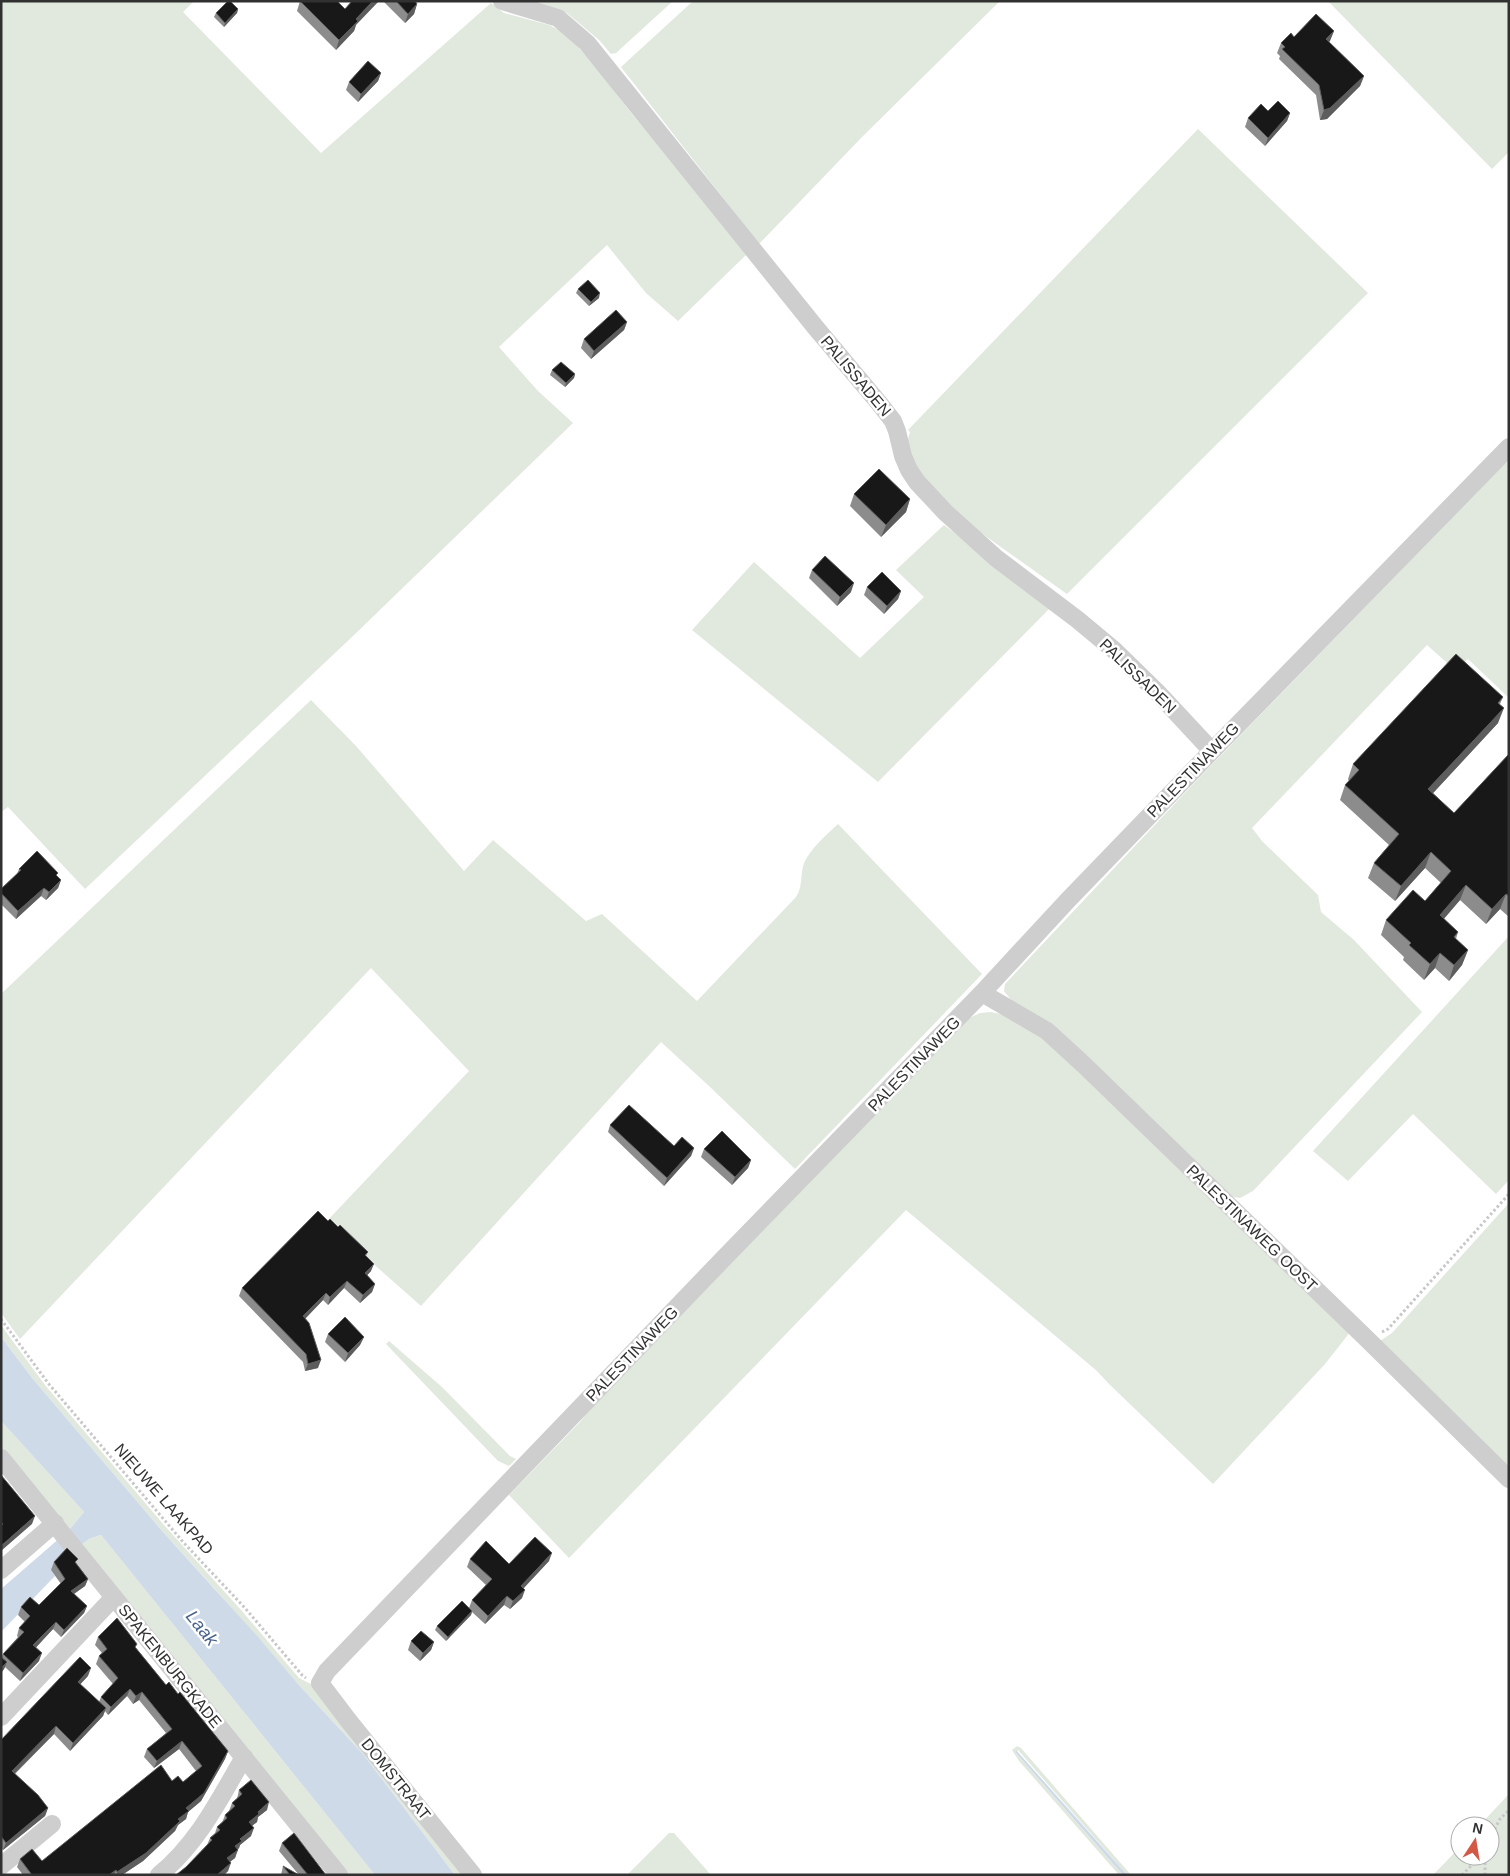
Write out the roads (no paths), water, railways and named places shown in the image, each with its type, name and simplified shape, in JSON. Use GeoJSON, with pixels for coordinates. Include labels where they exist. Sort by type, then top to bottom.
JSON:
{"type":"FeatureCollection","features":[{"type":"Feature","properties":{"kind":"street","name":"PALISSADEN"},"geometry":{"type":"LineString","coordinates":[[502,1],[558,18],[587,43],[893,421],[902,456],[917,482],[945,512],[996,558],[1078,620],[1114,650],[1158,693],[1212,751]]}},
{"type":"Feature","properties":{"kind":"street","name":"PALESTINAWEG"},"geometry":{"type":"LineString","coordinates":[[320,1682],[327,1671],[982,993],[1069,899],[1509,446]]}},
{"type":"Feature","properties":{"kind":"street","name":"PALESTINAWEG OOST"},"geometry":{"type":"LineString","coordinates":[[982,993],[1048,1032],[1076,1057],[1368,1340],[1509,1480]]}},
{"type":"Feature","properties":{"kind":"street","name":"SPAKENBURGKADE"},"geometry":{"type":"LineString","coordinates":[[1,1458],[56,1523],[339,1875]]}},
{"type":"Feature","properties":{"kind":"street"},"geometry":{"type":"LineString","coordinates":[[1,1570],[56,1523]]}},
{"type":"Feature","properties":{"kind":"street"},"geometry":{"type":"LineString","coordinates":[[1,1717],[114,1597]]}},
{"type":"Feature","properties":{"kind":"street","name":"DOMSTRAAT"},"geometry":{"type":"LineString","coordinates":[[320,1682],[348,1720],[473,1875]]}},
{"type":"Feature","properties":{"kind":"street"},"geometry":{"type":"LineString","coordinates":[[158,1875],[179,1857],[199,1833],[244,1757]]}},
{"type":"Feature","properties":{"kind":"street"},"geometry":{"type":"LineString","coordinates":[[1,1866],[52,1824]]}},
{"type":"Feature","properties":{"kind":"water","name":"Laak"},"geometry":{"type":"Polygon","coordinates":[[[1,1337],[33,1379],[163,1532],[363,1754],[455,1875],[375,1875],[101,1535],[89,1539],[51,1570],[55,1576],[1,1632],[1,1589],[69,1530],[84,1512],[1,1421],[1,1337]]]}},
{"type":"Feature","properties":{"kind":"water"},"geometry":{"type":"Polygon","coordinates":[[[1016,1750],[1127,1875],[1123,1875],[1016,1753],[1016,1750]]]}}]}
